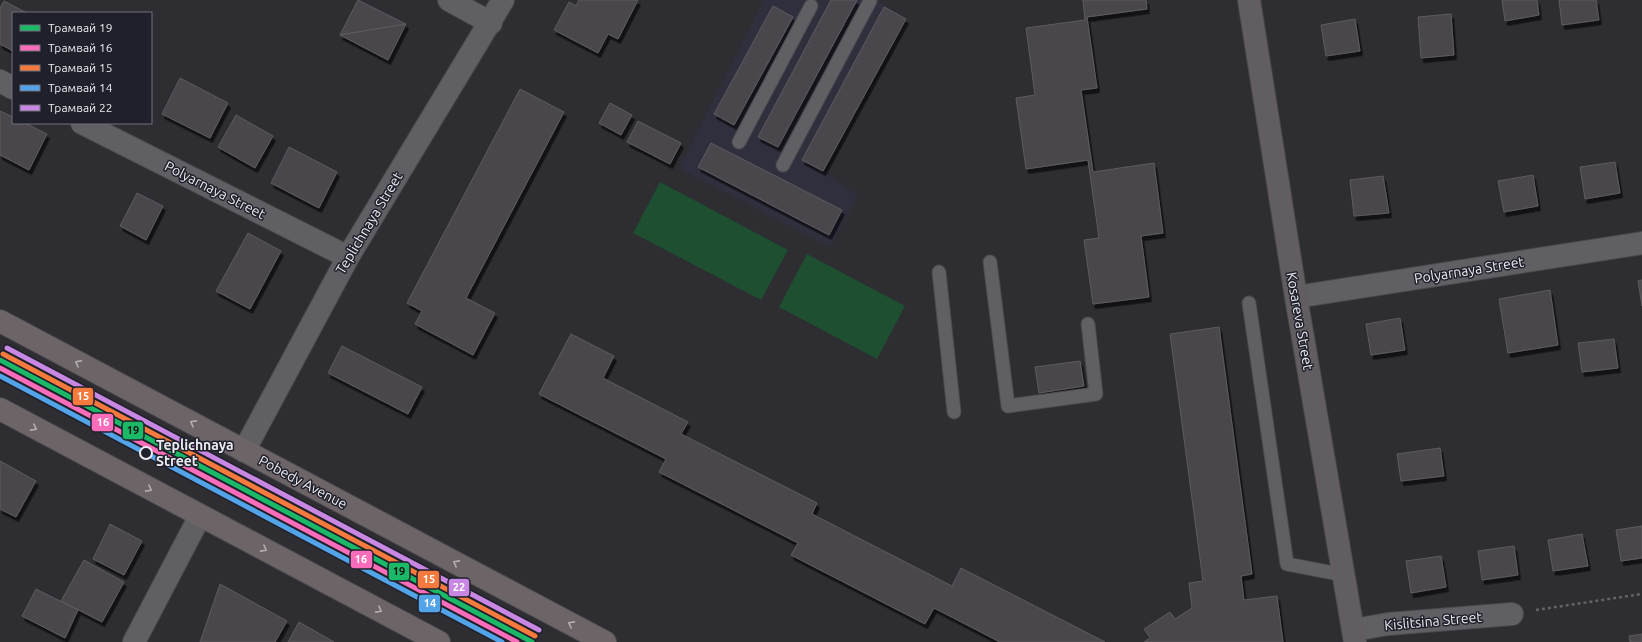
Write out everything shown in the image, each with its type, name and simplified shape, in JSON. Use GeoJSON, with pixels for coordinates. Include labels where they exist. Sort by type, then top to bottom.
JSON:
{"type":"FeatureCollection","features":[{"type":"Feature","properties":{"kind":"main road","name":"Pobedy Avenue"},"geometry":{"type":"LineString","coordinates":[[0,321],[606,642]]}},
{"type":"Feature","properties":{"kind":"main road"},"geometry":{"type":"LineString","coordinates":[[0,409],[439,642]]}},
{"type":"Feature","properties":{"kind":"street"},"geometry":{"type":"LineString","coordinates":[[448,0],[491,23]]}},
{"type":"Feature","properties":{"kind":"street","name":"Teplichnaya Street"},"geometry":{"type":"LineString","coordinates":[[244,451],[348,257],[504,0]]}},
{"type":"Feature","properties":{"kind":"street","name":"Kosareva Street"},"geometry":{"type":"LineString","coordinates":[[1249,0],[1296,297],[1354,636]]}},
{"type":"Feature","properties":{"kind":"street"},"geometry":{"type":"LineString","coordinates":[[0,82],[12,88]]}},
{"type":"Feature","properties":{"kind":"street","name":"Polyarnaya Street"},"geometry":{"type":"LineString","coordinates":[[84,124],[348,257]]}},
{"type":"Feature","properties":{"kind":"street","name":"Polyarnaya Street"},"geometry":{"type":"LineString","coordinates":[[1296,297],[1642,243]]}},
{"type":"Feature","properties":{"kind":"street"},"geometry":{"type":"LineString","coordinates":[[134,642],[200,516]]}},
{"type":"Feature","properties":{"kind":"street","name":"Kislitsina Street"},"geometry":{"type":"LineString","coordinates":[[1354,636],[1388,624],[1512,614]]}},
{"type":"Feature","properties":{"kind":"lane"},"geometry":{"type":"LineString","coordinates":[[783,166],[870,1]]}},
{"type":"Feature","properties":{"kind":"lane"},"geometry":{"type":"LineString","coordinates":[[739,142],[811,6]]}},
{"type":"Feature","properties":{"kind":"lane"},"geometry":{"type":"LineString","coordinates":[[990,262],[1008,406],[1096,394],[1088,324]]}},
{"type":"Feature","properties":{"kind":"lane"},"geometry":{"type":"LineString","coordinates":[[939,272],[954,412]]}},
{"type":"Feature","properties":{"kind":"lane"},"geometry":{"type":"LineString","coordinates":[[1249,303],[1287,564],[1344,575]]}},
{"type":"Feature","properties":{"kind":"path"},"geometry":{"type":"LineString","coordinates":[[1512,614],[1642,594]]}},
{"type":"Feature","properties":{"kind":"shaded area"},"geometry":{"type":"Polygon","coordinates":[[[764,0],[877,0],[906,19],[824,171],[858,196],[830,247],[679,168],[764,0]]]}},
{"type":"Feature","properties":{"kind":"green space"},"geometry":{"type":"Polygon","coordinates":[[[660,182],[788,250],[761,300],[633,233],[660,182]]]}},
{"type":"Feature","properties":{"kind":"green space"},"geometry":{"type":"Polygon","coordinates":[[[807,254],[905,306],[877,359],[779,307],[807,254]]]}},
{"type":"Feature","properties":{"kind":"building"},"geometry":{"type":"Polygon","coordinates":[[[358,0],[406,24],[340,35],[358,0]]]}},
{"type":"Feature","properties":{"kind":"building"},"geometry":{"type":"Polygon","coordinates":[[[579,0],[638,0],[618,39],[608,34],[598,53],[554,30],[569,2],[576,6],[579,0]]]}},
{"type":"Feature","properties":{"kind":"building"},"geometry":{"type":"Polygon","coordinates":[[[831,0],[857,0],[778,147],[758,137],[831,0]]]}},
{"type":"Feature","properties":{"kind":"building"},"geometry":{"type":"Polygon","coordinates":[[[1083,0],[1146,0],[1147,9],[1087,17],[1097,88],[1081,90],[1093,172],[1154,163],[1163,233],[1141,236],[1149,297],[1093,304],[1084,240],[1099,238],[1088,160],[1026,169],[1016,98],[1035,95],[1026,28],[1085,20],[1083,0]]]}},
{"type":"Feature","properties":{"kind":"building"},"geometry":{"type":"Polygon","coordinates":[[[1502,0],[1537,0],[1539,15],[1505,21],[1502,0]]]}},
{"type":"Feature","properties":{"kind":"building"},"geometry":{"type":"Polygon","coordinates":[[[1559,0],[1596,0],[1599,20],[1562,25],[1559,0]]]}},
{"type":"Feature","properties":{"kind":"building"},"geometry":{"type":"Polygon","coordinates":[[[4,1],[25,12],[12,12],[12,50],[0,44],[0,8],[4,1]]]}},
{"type":"Feature","properties":{"kind":"building"},"geometry":{"type":"Polygon","coordinates":[[[773,6],[793,17],[734,125],[714,114],[773,6]]]}},
{"type":"Feature","properties":{"kind":"building"},"geometry":{"type":"Polygon","coordinates":[[[884,7],[906,19],[823,171],[802,160],[884,7]]]}},
{"type":"Feature","properties":{"kind":"building"},"geometry":{"type":"Polygon","coordinates":[[[1451,14],[1454,55],[1421,58],[1418,17],[1451,14]]]}},
{"type":"Feature","properties":{"kind":"building"},"geometry":{"type":"Polygon","coordinates":[[[1355,19],[1360,51],[1326,56],[1321,25],[1355,19]]]}},
{"type":"Feature","properties":{"kind":"building"},"geometry":{"type":"Polygon","coordinates":[[[406,24],[388,60],[340,35],[406,24]]]}},
{"type":"Feature","properties":{"kind":"building"},"geometry":{"type":"Polygon","coordinates":[[[180,78],[228,103],[210,138],[162,114],[180,78]]]}},
{"type":"Feature","properties":{"kind":"building"},"geometry":{"type":"Polygon","coordinates":[[[520,89],[564,112],[466,298],[495,313],[473,355],[415,324],[422,311],[407,303],[520,89]]]}},
{"type":"Feature","properties":{"kind":"building"},"geometry":{"type":"Polygon","coordinates":[[[610,103],[632,115],[621,135],[599,123],[610,103]]]}},
{"type":"Feature","properties":{"kind":"building"},"geometry":{"type":"Polygon","coordinates":[[[0,111],[12,117],[12,124],[27,124],[47,134],[29,170],[0,155],[0,111]]]}},
{"type":"Feature","properties":{"kind":"building"},"geometry":{"type":"Polygon","coordinates":[[[236,115],[273,136],[255,168],[218,147],[236,115]]]}},
{"type":"Feature","properties":{"kind":"building"},"geometry":{"type":"Polygon","coordinates":[[[638,121],[681,143],[670,164],[627,142],[638,121]]]}},
{"type":"Feature","properties":{"kind":"building"},"geometry":{"type":"Polygon","coordinates":[[[711,143],[842,210],[829,235],[698,167],[711,143]]]}},
{"type":"Feature","properties":{"kind":"building"},"geometry":{"type":"Polygon","coordinates":[[[289,147],[337,172],[319,208],[271,183],[289,147]]]}},
{"type":"Feature","properties":{"kind":"building"},"geometry":{"type":"Polygon","coordinates":[[[1615,162],[1620,193],[1585,199],[1580,167],[1615,162]]]}},
{"type":"Feature","properties":{"kind":"building"},"geometry":{"type":"Polygon","coordinates":[[[1533,175],[1538,206],[1504,212],[1498,181],[1533,175]]]}},
{"type":"Feature","properties":{"kind":"building"},"geometry":{"type":"Polygon","coordinates":[[[1383,176],[1389,213],[1354,216],[1350,180],[1383,176]]]}},
{"type":"Feature","properties":{"kind":"building"},"geometry":{"type":"Polygon","coordinates":[[[137,193],[163,206],[146,240],[120,226],[137,193]]]}},
{"type":"Feature","properties":{"kind":"building"},"geometry":{"type":"Polygon","coordinates":[[[248,233],[281,251],[250,309],[216,291],[248,233]]]}},
{"type":"Feature","properties":{"kind":"building"},"geometry":{"type":"Polygon","coordinates":[[[1642,280],[1642,306],[1638,281],[1642,280]]]}},
{"type":"Feature","properties":{"kind":"building"},"geometry":{"type":"Polygon","coordinates":[[[1550,290],[1558,345],[1508,353],[1499,299],[1550,290]]]}},
{"type":"Feature","properties":{"kind":"building"},"geometry":{"type":"Polygon","coordinates":[[[1400,318],[1405,350],[1371,355],[1366,324],[1400,318]]]}},
{"type":"Feature","properties":{"kind":"building"},"geometry":{"type":"Polygon","coordinates":[[[1219,327],[1252,574],[1241,576],[1244,600],[1277,596],[1283,642],[1144,642],[1150,638],[1144,629],[1170,612],[1175,619],[1192,608],[1189,583],[1203,581],[1170,334],[1219,327]]]}},
{"type":"Feature","properties":{"kind":"building"},"geometry":{"type":"Polygon","coordinates":[[[571,334],[614,356],[603,378],[688,422],[681,434],[817,503],[812,514],[952,586],[961,568],[1105,642],[1000,642],[934,608],[925,624],[791,555],[798,543],[659,472],[666,459],[539,394],[571,334]]]}},
{"type":"Feature","properties":{"kind":"building"},"geometry":{"type":"Polygon","coordinates":[[[1614,339],[1618,368],[1582,372],[1578,343],[1614,339]]]}},
{"type":"Feature","properties":{"kind":"building"},"geometry":{"type":"Polygon","coordinates":[[[342,346],[422,387],[408,414],[328,373],[342,346]]]}},
{"type":"Feature","properties":{"kind":"building"},"geometry":{"type":"Polygon","coordinates":[[[1080,361],[1084,386],[1039,393],[1035,367],[1080,361]]]}},
{"type":"Feature","properties":{"kind":"building"},"geometry":{"type":"Polygon","coordinates":[[[1440,448],[1444,476],[1401,481],[1397,454],[1440,448]]]}},
{"type":"Feature","properties":{"kind":"building"},"geometry":{"type":"Polygon","coordinates":[[[0,461],[36,481],[16,517],[0,509],[0,461]]]}},
{"type":"Feature","properties":{"kind":"building"},"geometry":{"type":"Polygon","coordinates":[[[110,524],[142,541],[124,575],[93,559],[110,524]]]}},
{"type":"Feature","properties":{"kind":"building"},"geometry":{"type":"Polygon","coordinates":[[[1642,526],[1642,558],[1621,561],[1616,530],[1642,526]]]}},
{"type":"Feature","properties":{"kind":"building"},"geometry":{"type":"Polygon","coordinates":[[[1582,534],[1588,566],[1553,571],[1548,540],[1582,534]]]}},
{"type":"Feature","properties":{"kind":"building"},"geometry":{"type":"Polygon","coordinates":[[[1514,546],[1518,575],[1482,580],[1478,551],[1514,546]]]}},
{"type":"Feature","properties":{"kind":"building"},"geometry":{"type":"Polygon","coordinates":[[[1441,556],[1446,587],[1411,593],[1406,561],[1441,556]]]}},
{"type":"Feature","properties":{"kind":"building"},"geometry":{"type":"Polygon","coordinates":[[[84,560],[124,582],[102,622],[61,601],[84,560]]]}},
{"type":"Feature","properties":{"kind":"building"},"geometry":{"type":"Polygon","coordinates":[[[220,584],[287,621],[275,642],[200,642],[220,584]]]}},
{"type":"Feature","properties":{"kind":"building"},"geometry":{"type":"Polygon","coordinates":[[[36,589],[78,610],[65,638],[22,616],[36,589]]]}},
{"type":"Feature","properties":{"kind":"building"},"geometry":{"type":"Polygon","coordinates":[[[299,622],[334,642],[288,642],[299,622]]]}},
{"type":"Feature","properties":{"kind":"building"},"geometry":{"type":"Polygon","coordinates":[[[1642,634],[1642,642],[1630,642],[1629,636],[1642,634]]]}},
{"type":"Feature","properties":{"kind":"tram line","name":"22"},"geometry":{"type":"LineString","coordinates":[[7,348],[539,630]]}},
{"type":"Feature","properties":{"kind":"tram line","name":"15"},"geometry":{"type":"LineString","coordinates":[[3,354],[535,636]]}},
{"type":"Feature","properties":{"kind":"tram line","name":"19"},"geometry":{"type":"LineString","coordinates":[[0,360],[532,642]]}},
{"type":"Feature","properties":{"kind":"tram line","name":"16"},"geometry":{"type":"LineString","coordinates":[[0,368],[517,642]]}},
{"type":"Feature","properties":{"kind":"tram line","name":"14"},"geometry":{"type":"LineString","coordinates":[[0,376],[502,642]]}},
{"type":"Feature","properties":{"kind":"place","name":"Teplichnaya Street"},"geometry":{"type":"Point","coordinates":[146,453]}}]}
